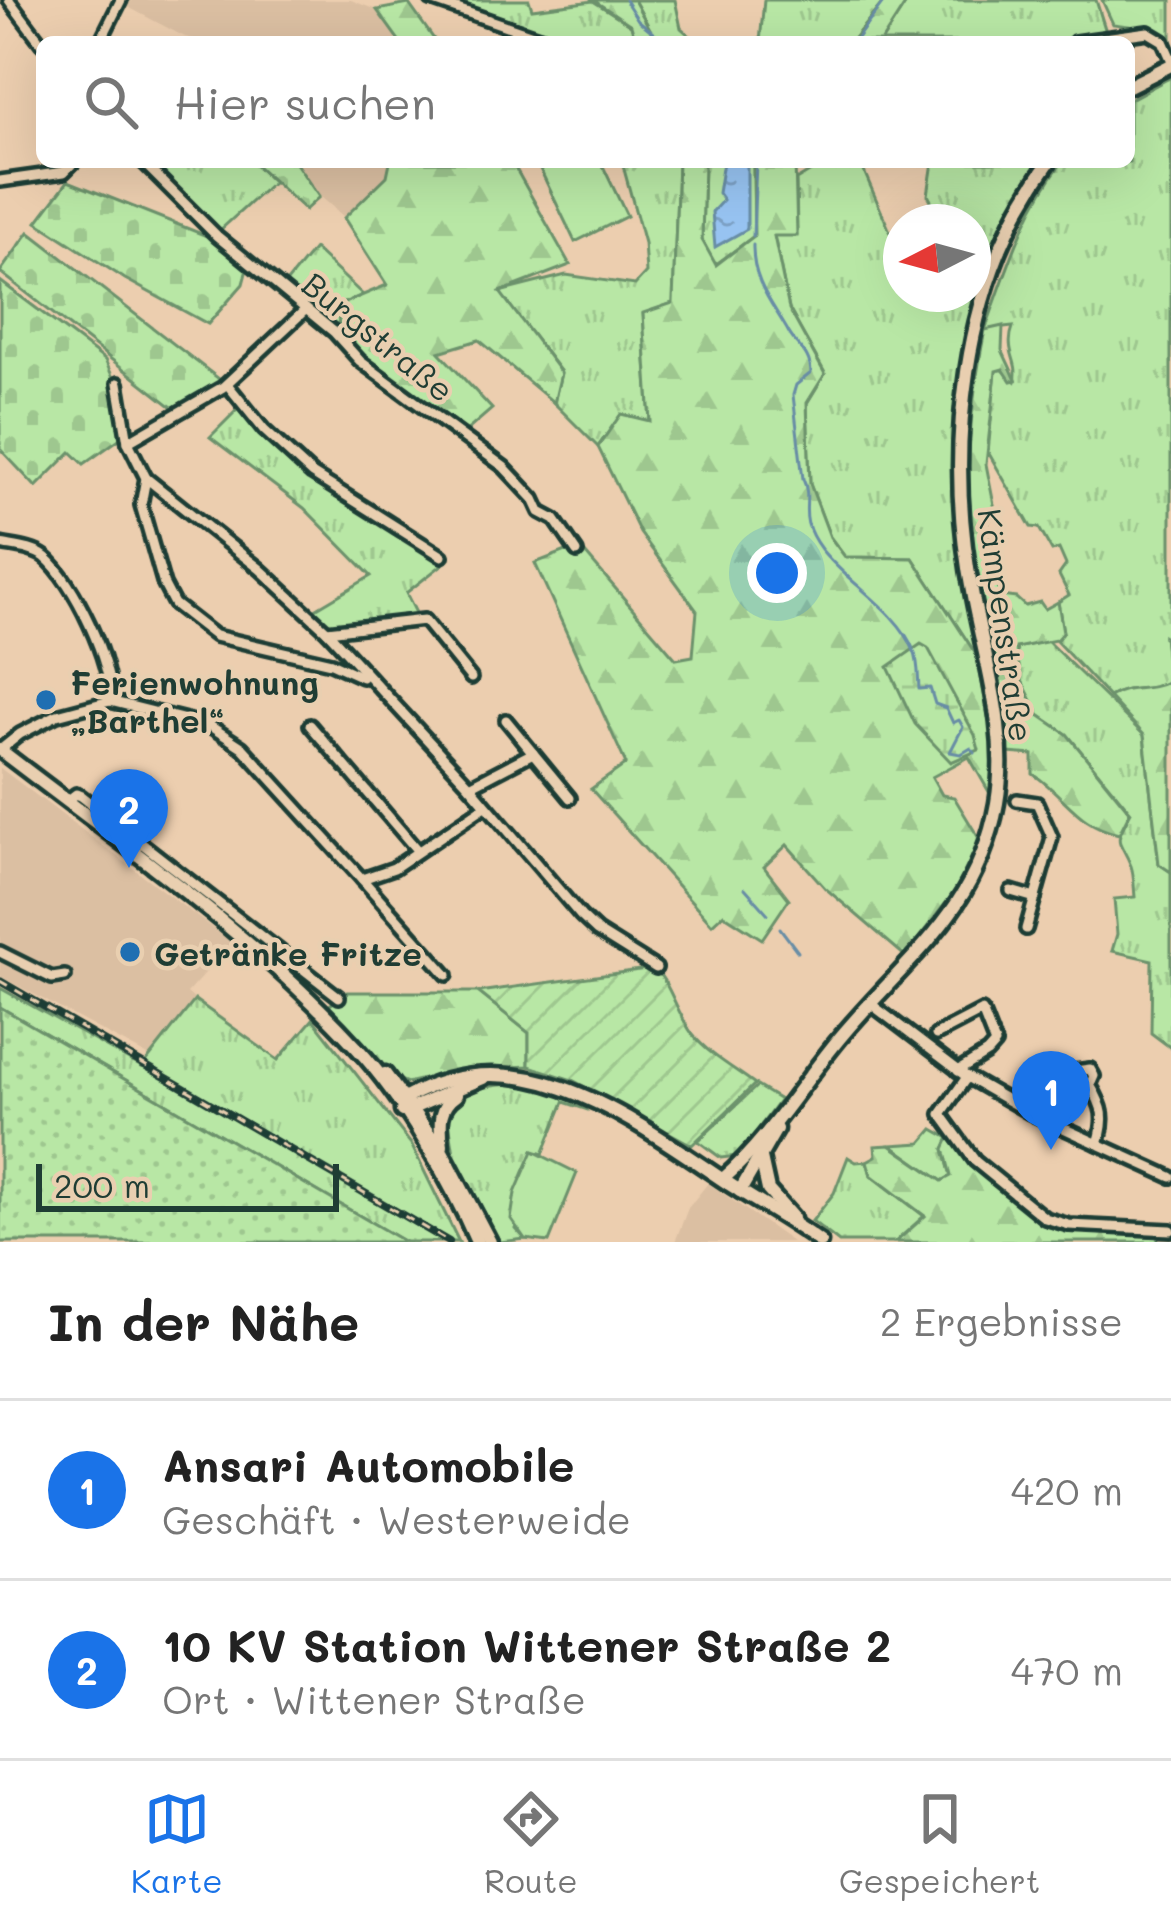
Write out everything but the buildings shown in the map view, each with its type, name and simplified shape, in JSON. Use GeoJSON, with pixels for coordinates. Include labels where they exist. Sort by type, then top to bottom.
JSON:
{"type":"FeatureCollection","features":[{"type":"Feature","properties":{"kind":"main road"},"geometry":{"type":"LineString","coordinates":[[1135,83],[1171,62]]}},
{"type":"Feature","properties":{"kind":"main road","name":"Kämpenstraße"},"geometry":{"type":"LineString","coordinates":[[723,1179],[783,1114],[843,1034],[946,924],[977,867],[993,820],[1000,757],[997,714],[964,543],[961,430],[975,335],[996,264],[1016,217],[1045,168]]}},
{"type":"Feature","properties":{"kind":"main road"},"geometry":{"type":"LineString","coordinates":[[0,750],[201,906],[306,995],[374,1067],[443,1153],[485,1241]]}},
{"type":"Feature","properties":{"kind":"main road"},"geometry":{"type":"LineString","coordinates":[[407,1106],[452,1078],[479,1073],[543,1081],[597,1100],[820,1242]]}},
{"type":"Feature","properties":{"kind":"main road"},"geometry":{"type":"LineString","coordinates":[[407,1106],[490,1076]]}},
{"type":"Feature","properties":{"kind":"main road"},"geometry":{"type":"LineString","coordinates":[[443,1153],[439,1124],[443,1108],[474,1082]]}},
{"type":"Feature","properties":{"kind":"main road"},"geometry":{"type":"LineString","coordinates":[[407,1106],[467,1221],[485,1241]]}},
{"type":"Feature","properties":{"kind":"main road","name":"Kämpenstraße"},"geometry":{"type":"LineString","coordinates":[[740,1190],[783,1114]]}},
{"type":"Feature","properties":{"kind":"main road"},"geometry":{"type":"LineString","coordinates":[[761,1158],[768,1190],[807,1233]]}},
{"type":"Feature","properties":{"kind":"street"},"geometry":{"type":"LineString","coordinates":[[9,0],[36,36]]}},
{"type":"Feature","properties":{"kind":"street"},"geometry":{"type":"LineString","coordinates":[[103,36],[121,0]]}},
{"type":"Feature","properties":{"kind":"street"},"geometry":{"type":"LineString","coordinates":[[431,0],[536,36]]}},
{"type":"Feature","properties":{"kind":"street"},"geometry":{"type":"LineString","coordinates":[[1119,36],[1148,32],[1163,41],[1171,62]]}},
{"type":"Feature","properties":{"kind":"street"},"geometry":{"type":"LineString","coordinates":[[0,181],[68,168]]}},
{"type":"Feature","properties":{"kind":"street","name":"Burgstraße"},"geometry":{"type":"LineString","coordinates":[[149,168],[218,236],[334,332],[360,361],[505,467],[578,552]]}},
{"type":"Feature","properties":{"kind":"street"},"geometry":{"type":"LineString","coordinates":[[128,442],[227,384],[304,311]]}},
{"type":"Feature","properties":{"kind":"street"},"geometry":{"type":"LineString","coordinates":[[118,383],[128,442],[146,478],[260,569],[327,631],[470,786],[580,916],[656,968]]}},
{"type":"Feature","properties":{"kind":"street"},"geometry":{"type":"LineString","coordinates":[[227,384],[264,430],[312,473],[442,556]]}},
{"type":"Feature","properties":{"kind":"street"},"geometry":{"type":"LineString","coordinates":[[146,478],[141,505],[164,585],[182,614],[232,642],[342,666],[372,682]]}},
{"type":"Feature","properties":{"kind":"street"},"geometry":{"type":"LineString","coordinates":[[0,544],[35,551],[50,563],[103,654],[110,675],[110,701]]}},
{"type":"Feature","properties":{"kind":"street"},"geometry":{"type":"LineString","coordinates":[[327,631],[424,620],[472,678]]}},
{"type":"Feature","properties":{"kind":"street"},"geometry":{"type":"LineString","coordinates":[[0,750],[57,715],[110,701],[210,726],[233,739],[447,975]]}},
{"type":"Feature","properties":{"kind":"street"},"geometry":{"type":"LineString","coordinates":[[506,720],[569,798]]}},
{"type":"Feature","properties":{"kind":"street"},"geometry":{"type":"LineString","coordinates":[[310,724],[416,850]]}},
{"type":"Feature","properties":{"kind":"street"},"geometry":{"type":"LineString","coordinates":[[470,786],[533,753]]}},
{"type":"Feature","properties":{"kind":"street"},"geometry":{"type":"LineString","coordinates":[[68,801],[76,794],[81,796],[339,997]]}},
{"type":"Feature","properties":{"kind":"street"},"geometry":{"type":"LineString","coordinates":[[1017,800],[1037,803],[1052,837],[1026,928]]}},
{"type":"Feature","properties":{"kind":"street"},"geometry":{"type":"LineString","coordinates":[[362,879],[387,872],[484,807]]}},
{"type":"Feature","properties":{"kind":"street"},"geometry":{"type":"LineString","coordinates":[[1011,891],[1035,898]]}},
{"type":"Feature","properties":{"kind":"street"},"geometry":{"type":"LineString","coordinates":[[0,952],[52,978],[65,976]]}},
{"type":"Feature","properties":{"kind":"street"},"geometry":{"type":"LineString","coordinates":[[306,995],[307,975]]}},
{"type":"Feature","properties":{"kind":"street"},"geometry":{"type":"LineString","coordinates":[[871,1004],[962,1074],[1028,1112],[1171,1177]]}},
{"type":"Feature","properties":{"kind":"street"},"geometry":{"type":"LineString","coordinates":[[936,1035],[982,1011],[994,1038],[993,1048],[962,1074],[941,1114],[975,1161],[1046,1218],[1069,1225],[1171,1230]]}},
{"type":"Feature","properties":{"kind":"street"},"geometry":{"type":"LineString","coordinates":[[1090,1085],[1105,1114],[1098,1144]]}},
{"type":"Feature","properties":{"kind":"shaded area"},"geometry":{"type":"Polygon","coordinates":[[[131,0],[351,0],[376,10],[396,36],[183,36],[128,7],[131,0]]]}},
{"type":"Feature","properties":{"kind":"shaded area"},"geometry":{"type":"Polygon","coordinates":[[[301,168],[389,168],[388,176],[344,217],[320,196],[301,168]]]}},
{"type":"Feature","properties":{"kind":"shaded area"},"geometry":{"type":"Polygon","coordinates":[[[0,768],[232,943],[187,993],[195,1000],[152,1058],[0,976],[0,768]]]}},
{"type":"Feature","properties":{"kind":"shaded area"},"geometry":{"type":"Polygon","coordinates":[[[708,1183],[792,1242],[675,1242],[688,1208],[708,1183]]]}},
{"type":"Feature","properties":{"kind":"green space"},"geometry":{"type":"Polygon","coordinates":[[[436,0],[529,0],[532,9],[593,1],[631,25],[634,36],[576,36],[436,0]]]}},
{"type":"Feature","properties":{"kind":"green space"},"geometry":{"type":"Polygon","coordinates":[[[593,0],[634,0],[654,36],[634,36],[631,25],[593,0]]]}},
{"type":"Feature","properties":{"kind":"green space"},"geometry":{"type":"Polygon","coordinates":[[[634,0],[675,0],[681,28],[690,36],[654,36],[634,0]]]}},
{"type":"Feature","properties":{"kind":"green space"},"geometry":{"type":"Polygon","coordinates":[[[764,0],[885,0],[856,36],[761,36],[764,0]]]}},
{"type":"Feature","properties":{"kind":"green space"},"geometry":{"type":"Polygon","coordinates":[[[885,0],[908,0],[885,36],[856,36],[885,0]]]}},
{"type":"Feature","properties":{"kind":"green space"},"geometry":{"type":"Polygon","coordinates":[[[908,0],[1096,0],[1106,32],[1088,36],[885,36],[908,0]]]}},
{"type":"Feature","properties":{"kind":"green space"},"geometry":{"type":"Polygon","coordinates":[[[1102,0],[1171,0],[1171,41],[1157,30],[1113,24],[1102,0]]]}},
{"type":"Feature","properties":{"kind":"green space"},"geometry":{"type":"Polygon","coordinates":[[[409,4],[432,36],[396,36],[377,10],[409,4]]]}},
{"type":"Feature","properties":{"kind":"green space"},"geometry":{"type":"Polygon","coordinates":[[[1171,77],[1171,640],[1164,637],[1170,681],[1109,697],[1056,641],[1063,632],[1058,602],[1069,595],[1059,575],[1066,565],[1059,549],[1052,551],[1039,528],[1031,527],[988,452],[996,370],[1015,381],[1016,374],[1010,343],[1013,327],[985,330],[1026,222],[1058,168],[1135,168],[1135,97],[1171,77]]]}},
{"type":"Feature","properties":{"kind":"green space"},"geometry":{"type":"Polygon","coordinates":[[[157,168],[258,168],[273,182],[219,231],[157,168]]]}},
{"type":"Feature","properties":{"kind":"green space"},"geometry":{"type":"Polygon","coordinates":[[[260,168],[299,168],[319,197],[305,210],[260,168]]]}},
{"type":"Feature","properties":{"kind":"green space"},"geometry":{"type":"Polygon","coordinates":[[[389,168],[515,168],[570,265],[500,292],[561,373],[554,403],[479,340],[439,352],[492,409],[463,434],[361,359],[340,335],[337,306],[387,285],[344,218],[387,176],[389,168]]]}},
{"type":"Feature","properties":{"kind":"green space"},"geometry":{"type":"Polygon","coordinates":[[[539,168],[604,168],[627,216],[575,242],[539,168]]]}},
{"type":"Feature","properties":{"kind":"green space"},"geometry":{"type":"Polygon","coordinates":[[[624,168],[678,168],[673,303],[643,314],[650,422],[621,415],[598,447],[554,403],[561,372],[499,292],[566,275],[635,285],[646,273],[644,243],[624,168]]]}},
{"type":"Feature","properties":{"kind":"green space"},"geometry":{"type":"Polygon","coordinates":[[[678,168],[704,168],[702,240],[716,265],[754,236],[753,168],[795,168],[797,236],[774,236],[789,309],[825,374],[807,403],[810,484],[830,537],[845,557],[913,558],[977,656],[996,759],[992,797],[969,757],[932,777],[942,795],[954,797],[980,840],[955,891],[905,956],[825,888],[787,845],[764,867],[789,899],[762,939],[723,914],[712,924],[591,789],[626,764],[535,563],[579,546],[676,659],[693,656],[697,611],[640,533],[598,447],[621,414],[650,421],[643,313],[673,303],[678,168]]]}},
{"type":"Feature","properties":{"kind":"green space"},"geometry":{"type":"Polygon","coordinates":[[[704,168],[753,168],[754,236],[715,265],[702,240],[704,168]]]}},
{"type":"Feature","properties":{"kind":"green space"},"geometry":{"type":"Polygon","coordinates":[[[816,168],[863,168],[883,215],[883,312],[975,312],[958,413],[955,506],[977,656],[913,558],[845,557],[830,537],[810,484],[807,403],[825,373],[789,309],[774,235],[797,235],[796,180],[816,168]]]}},
{"type":"Feature","properties":{"kind":"green space"},"geometry":{"type":"Polygon","coordinates":[[[932,168],[1036,168],[991,253],[991,204],[933,204],[928,195],[932,168]]]}},
{"type":"Feature","properties":{"kind":"green space"},"geometry":{"type":"Polygon","coordinates":[[[68,181],[212,238],[247,269],[243,284],[208,324],[125,279],[37,222],[68,181]]]}},
{"type":"Feature","properties":{"kind":"green space"},"geometry":{"type":"Polygon","coordinates":[[[29,232],[223,382],[177,411],[0,272],[29,232]]]}},
{"type":"Feature","properties":{"kind":"green space"},"geometry":{"type":"Polygon","coordinates":[[[314,249],[363,295],[337,306],[340,335],[282,288],[314,249]]]}},
{"type":"Feature","properties":{"kind":"green space"},"geometry":{"type":"Polygon","coordinates":[[[0,281],[105,360],[113,378],[122,437],[84,464],[71,452],[36,487],[0,449],[0,281]]]}},
{"type":"Feature","properties":{"kind":"green space"},"geometry":{"type":"Polygon","coordinates":[[[1003,326],[1002,350],[1016,380],[1011,381],[1003,369],[996,371],[986,464],[995,510],[986,527],[1000,596],[1016,598],[1025,606],[1040,602],[1045,609],[1058,602],[1063,632],[1056,640],[1016,648],[1021,679],[1039,715],[1067,734],[1130,812],[1119,834],[1082,817],[1033,774],[1033,755],[1008,753],[975,561],[968,474],[985,330],[1003,326]]]}},
{"type":"Feature","properties":{"kind":"green space"},"geometry":{"type":"Polygon","coordinates":[[[240,407],[307,475],[447,561],[406,593],[418,617],[330,627],[312,611],[371,576],[304,508],[210,437],[240,407]]]}},
{"type":"Feature","properties":{"kind":"green space"},"geometry":{"type":"Polygon","coordinates":[[[1164,636],[1171,641],[1171,872],[1159,864],[1144,735],[1109,697],[1169,681],[1164,636]]]}},
{"type":"Feature","properties":{"kind":"green space"},"geometry":{"type":"Polygon","coordinates":[[[1047,641],[1144,735],[1159,864],[1171,872],[1171,1048],[1151,1033],[1152,960],[1112,951],[1117,934],[1114,899],[1135,897],[1132,870],[1119,841],[1131,812],[1067,734],[1039,715],[1021,679],[1016,648],[1047,641]]]}},
{"type":"Feature","properties":{"kind":"green space"},"geometry":{"type":"Polygon","coordinates":[[[921,644],[928,648],[979,750],[951,762],[915,724],[888,667],[921,644]]]}},
{"type":"Feature","properties":{"kind":"green space"},"geometry":{"type":"Polygon","coordinates":[[[654,968],[693,1035],[755,1084],[692,1145],[572,1080],[529,1066],[529,1033],[478,992],[654,968]]]}},
{"type":"Feature","properties":{"kind":"green space"},"geometry":{"type":"Polygon","coordinates":[[[0,988],[142,1067],[195,1000],[278,1060],[313,1019],[411,1144],[459,1242],[405,1242],[0,1007],[0,988]]]}},
{"type":"Feature","properties":{"kind":"green space"},"geometry":{"type":"Polygon","coordinates":[[[347,992],[478,992],[529,1033],[529,1066],[461,1070],[407,1083],[395,1078],[327,1007],[347,992]]]}},
{"type":"Feature","properties":{"kind":"green space"},"geometry":{"type":"Polygon","coordinates":[[[0,1007],[405,1242],[0,1242],[0,1007]]]}},
{"type":"Feature","properties":{"kind":"green space"},"geometry":{"type":"Polygon","coordinates":[[[526,1083],[576,1097],[585,1109],[564,1102],[543,1154],[533,1151],[516,1229],[525,1239],[500,1242],[454,1154],[448,1115],[471,1092],[526,1083]]]}},
{"type":"Feature","properties":{"kind":"green space"},"geometry":{"type":"Polygon","coordinates":[[[757,1086],[780,1100],[738,1156],[721,1158],[698,1141],[757,1086]]]}},
{"type":"Feature","properties":{"kind":"green space"},"geometry":{"type":"Polygon","coordinates":[[[933,1129],[949,1138],[944,1149],[951,1176],[942,1181],[891,1145],[921,1143],[933,1129]]]}},
{"type":"Feature","properties":{"kind":"green space"},"geometry":{"type":"Polygon","coordinates":[[[949,1138],[988,1178],[1038,1217],[1070,1229],[1156,1235],[1159,1242],[896,1242],[925,1216],[871,1175],[867,1161],[876,1156],[875,1146],[890,1145],[942,1181],[951,1176],[944,1149],[949,1138]]]}},
{"type":"Feature","properties":{"kind":"green space"},"geometry":{"type":"Polygon","coordinates":[[[533,1151],[577,1173],[549,1242],[525,1239],[511,1219],[515,1193],[533,1151]]]}},
{"type":"Feature","properties":{"kind":"green space"},"geometry":{"type":"Polygon","coordinates":[[[848,1157],[867,1161],[871,1175],[924,1216],[895,1242],[839,1242],[812,1221],[834,1193],[848,1157]]]}},
{"type":"Feature","properties":{"kind":"water"},"geometry":{"type":"Polygon","coordinates":[[[722,168],[747,168],[747,229],[715,247],[712,212],[723,200],[718,193],[722,168]]]}},
{"type":"Feature","properties":{"kind":"waterway"},"geometry":{"type":"LineString","coordinates":[[625,0],[638,20],[658,36]]}},
{"type":"Feature","properties":{"kind":"waterway"},"geometry":{"type":"LineString","coordinates":[[858,36],[885,0]]}},
{"type":"Feature","properties":{"kind":"waterway"},"geometry":{"type":"LineString","coordinates":[[753,236],[756,168]]}},
{"type":"Feature","properties":{"kind":"waterway"},"geometry":{"type":"LineString","coordinates":[[753,245],[765,292],[810,366],[811,373],[796,385],[793,395],[813,537],[907,636],[917,660],[919,689],[930,688],[935,704],[946,708],[953,723],[959,720],[963,727],[950,752],[961,754],[971,748],[975,753]]}},
{"type":"Feature","properties":{"kind":"waterway"},"geometry":{"type":"LineString","coordinates":[[745,888],[768,914]]}},
{"type":"Feature","properties":{"kind":"waterway"},"geometry":{"type":"LineString","coordinates":[[780,928],[798,952]]}},
{"type":"Feature","properties":{"kind":"railway"},"geometry":{"type":"LineString","coordinates":[[0,981],[449,1242]]}},
{"type":"Feature","properties":{"kind":"place","name":"Ferienwohnung „Barthel“"},"geometry":{"type":"Point","coordinates":[46,700]}},
{"type":"Feature","properties":{"kind":"place","name":"10 KV Station Wittener Straße 2"},"geometry":{"type":"Point","coordinates":[129,868]}},
{"type":"Feature","properties":{"kind":"place","name":"Getränke Fritze"},"geometry":{"type":"Point","coordinates":[130,952]}},
{"type":"Feature","properties":{"kind":"place","name":"Ansari Automobile"},"geometry":{"type":"Point","coordinates":[1051,1150]}}]}
